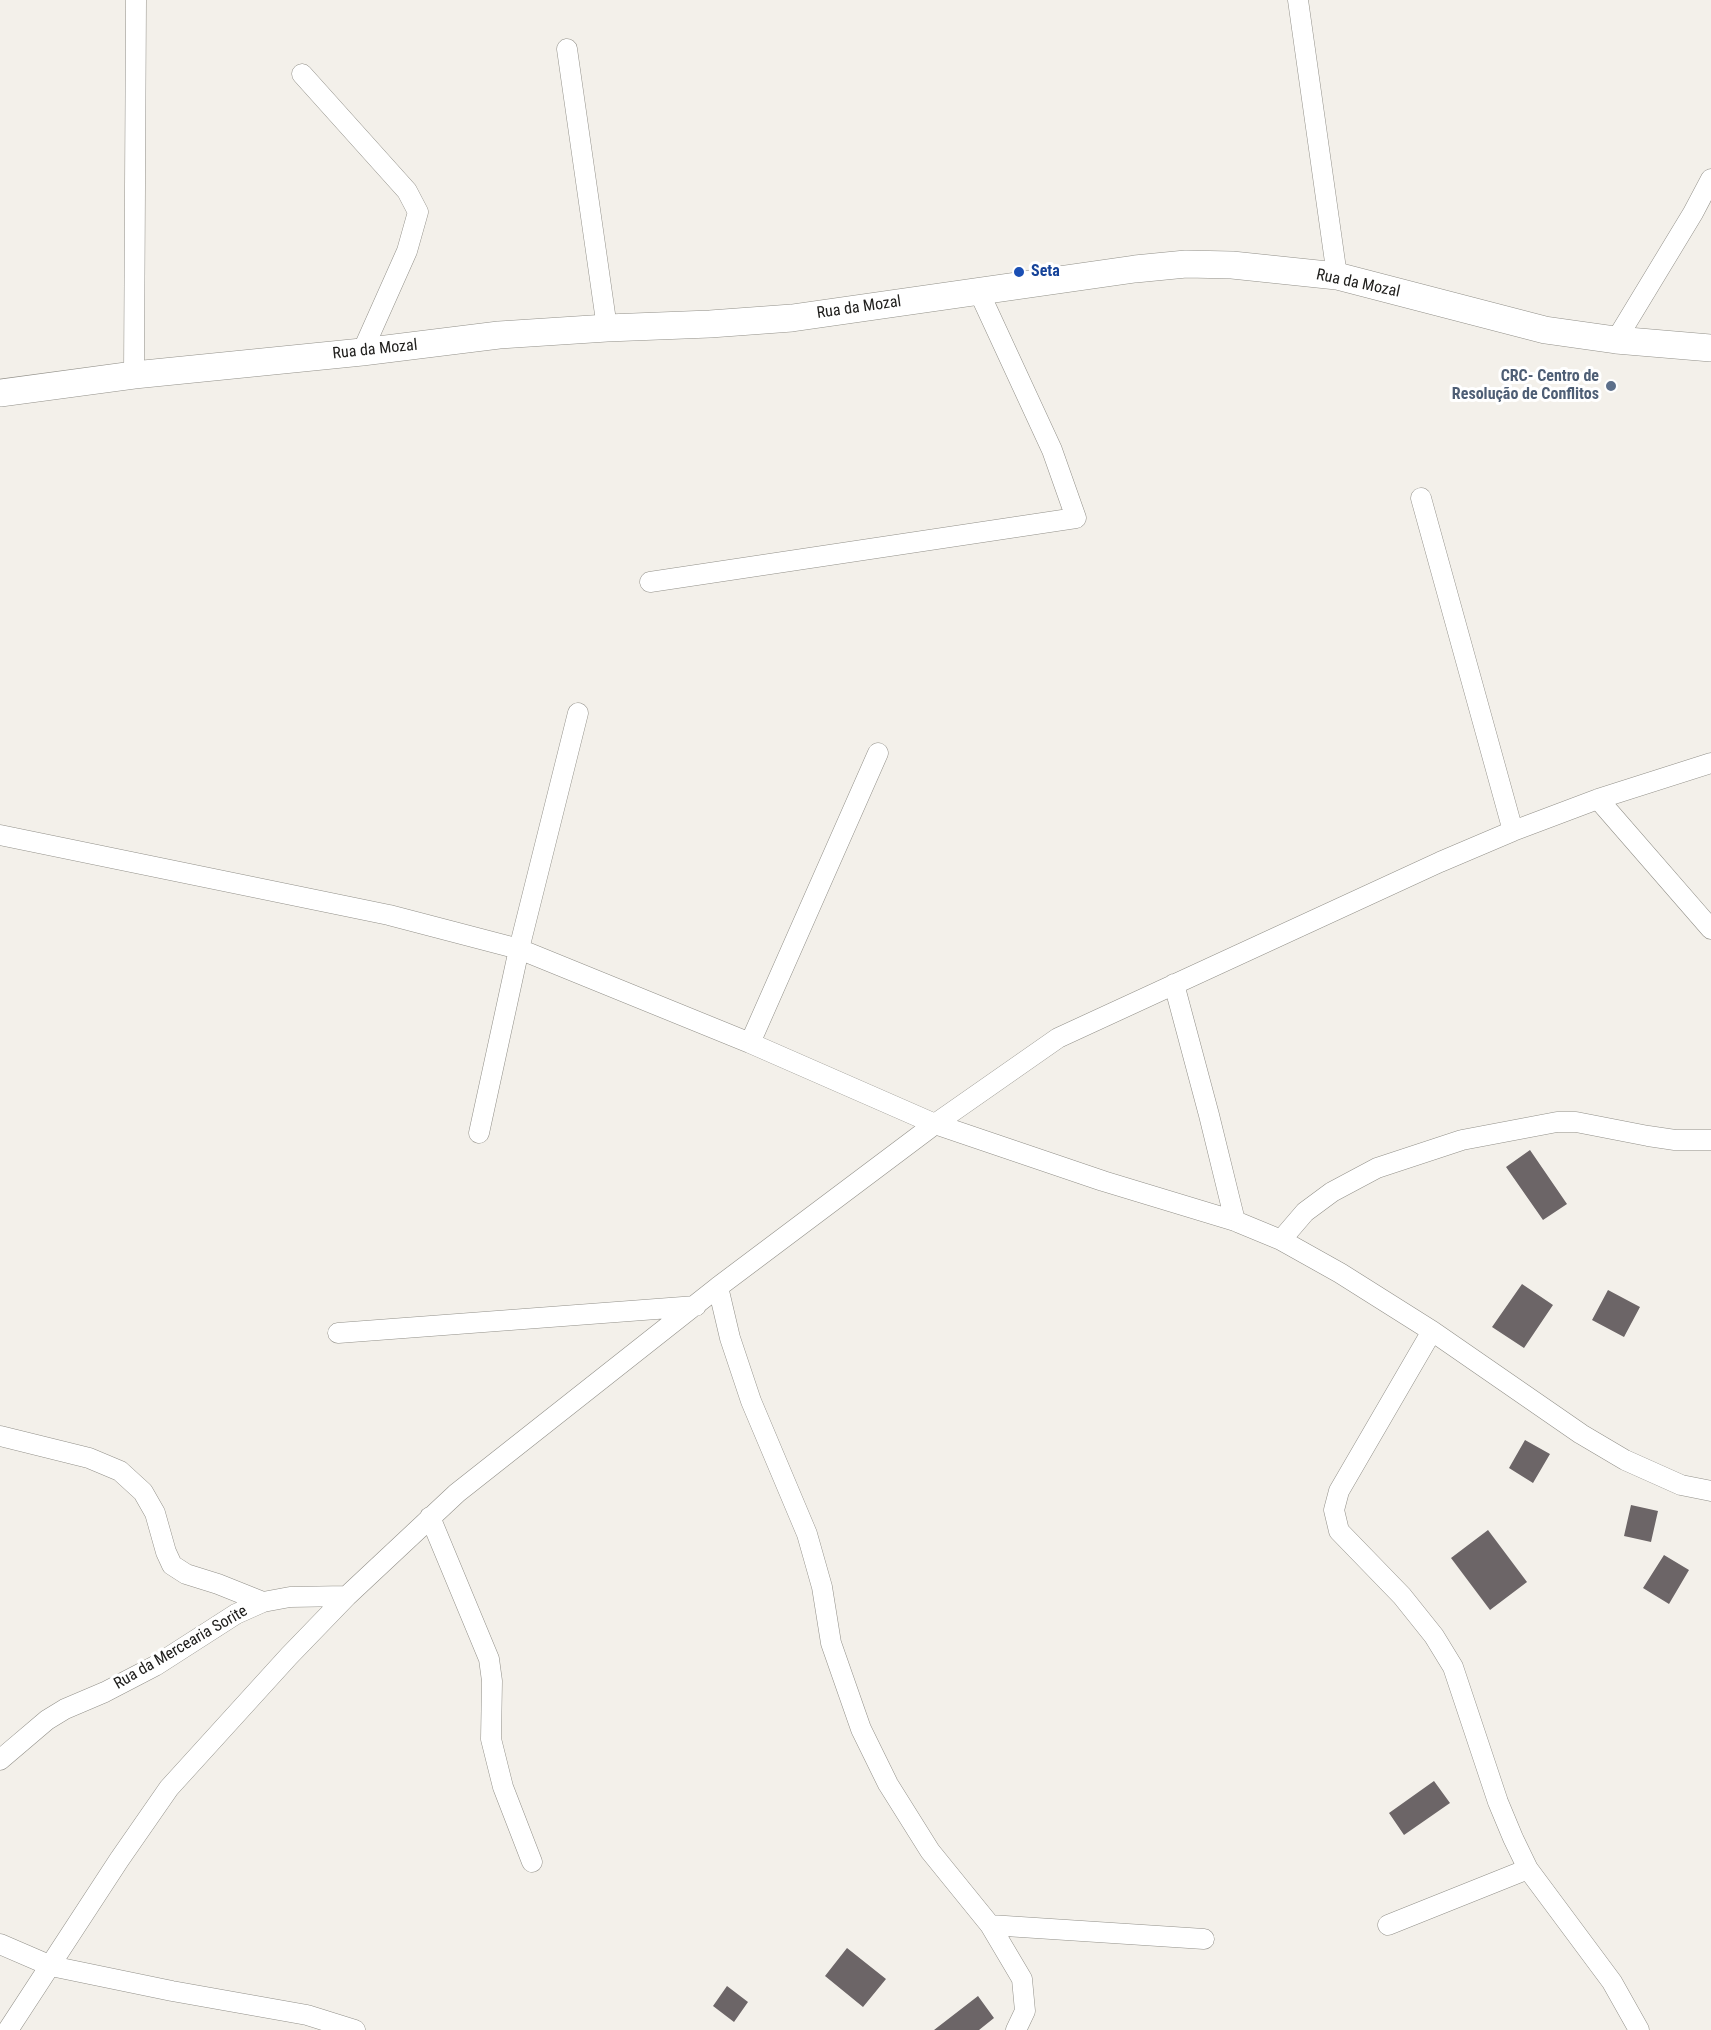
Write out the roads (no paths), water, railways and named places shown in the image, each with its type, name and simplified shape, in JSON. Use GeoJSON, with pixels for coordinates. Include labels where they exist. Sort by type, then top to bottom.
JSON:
{"type":"FeatureCollection","features":[{"type":"Feature","properties":{"kind":"main road","name":"Rua da Mozal"},"geometry":{"type":"LineString","coordinates":[[0,393],[134,375],[362,352],[499,335],[792,318],[1135,269],[1186,264],[1337,276],[1545,330],[1616,340],[1711,348]]}},
{"type":"Feature","properties":{"kind":"street"},"geometry":{"type":"LineString","coordinates":[[134,375],[136,0]]}},
{"type":"Feature","properties":{"kind":"street"},"geometry":{"type":"LineString","coordinates":[[1298,0],[1337,276]]}},
{"type":"Feature","properties":{"kind":"street"},"geometry":{"type":"LineString","coordinates":[[567,50],[607,328]]}},
{"type":"Feature","properties":{"kind":"street"},"geometry":{"type":"LineString","coordinates":[[302,74],[407,191],[418,212],[407,251],[362,352]]}},
{"type":"Feature","properties":{"kind":"street"},"geometry":{"type":"LineString","coordinates":[[1616,340],[1711,180]]}},
{"type":"Feature","properties":{"kind":"street"},"geometry":{"type":"LineString","coordinates":[[650,582],[1076,518],[1052,450],[979,292]]}},
{"type":"Feature","properties":{"kind":"street"},"geometry":{"type":"LineString","coordinates":[[1421,498],[1513,831]]}},
{"type":"Feature","properties":{"kind":"street"},"geometry":{"type":"LineString","coordinates":[[478,1133],[519,949],[578,713]]}},
{"type":"Feature","properties":{"kind":"street"},"geometry":{"type":"LineString","coordinates":[[750,1043],[879,753]]}},
{"type":"Feature","properties":{"kind":"street"},"geometry":{"type":"LineString","coordinates":[[8,2030],[169,1788],[346,1596],[457,1493],[718,1287],[935,1124],[1058,1038],[1174,984],[1513,831],[1598,799],[1711,764]]}},
{"type":"Feature","properties":{"kind":"street"},"geometry":{"type":"LineString","coordinates":[[1598,799],[1711,929]]}},
{"type":"Feature","properties":{"kind":"street"},"geometry":{"type":"LineString","coordinates":[[0,835],[389,915],[519,949],[750,1043],[935,1124],[1103,1181],[1235,1221],[1281,1240],[1340,1273],[1432,1331],[1581,1434],[1625,1460],[1681,1485],[1711,1491]]}},
{"type":"Feature","properties":{"kind":"street"},"geometry":{"type":"LineString","coordinates":[[1174,984],[1235,1221]]}},
{"type":"Feature","properties":{"kind":"street"},"geometry":{"type":"LineString","coordinates":[[1281,1240],[1305,1212],[1332,1192],[1377,1168],[1462,1140],[1557,1122],[1576,1122],[1675,1140],[1711,1140]]}},
{"type":"Feature","properties":{"kind":"street"},"geometry":{"type":"LineString","coordinates":[[718,1287],[730,1338],[751,1401],[807,1534],[822,1587],[831,1643],[861,1729],[888,1784],[930,1851],[990,1925],[1022,1979],[1025,2011],[1016,2030]]}},
{"type":"Feature","properties":{"kind":"street"},"geometry":{"type":"LineString","coordinates":[[338,1333],[696,1306]]}},
{"type":"Feature","properties":{"kind":"street"},"geometry":{"type":"LineString","coordinates":[[1432,1331],[1339,1491],[1334,1510],[1339,1531],[1402,1596],[1434,1636],[1453,1667],[1498,1802],[1528,1869],[1612,1982],[1639,2030]]}},
{"type":"Feature","properties":{"kind":"street"},"geometry":{"type":"LineString","coordinates":[[0,1436],[89,1458],[120,1471],[143,1491],[151,1506],[172,1565],[186,1574],[263,1602]]}},
{"type":"Feature","properties":{"kind":"street"},"geometry":{"type":"LineString","coordinates":[[430,1517],[489,1659],[492,1681],[491,1739],[503,1787],[531,1862]]}},
{"type":"Feature","properties":{"kind":"street","name":"Rua da Mercearia Sorite"},"geometry":{"type":"LineString","coordinates":[[0,1760],[47,1720],[155,1666],[236,1614],[263,1602],[290,1597],[346,1596]]}},
{"type":"Feature","properties":{"kind":"street"},"geometry":{"type":"LineString","coordinates":[[1388,1925],[1528,1869]]}},
{"type":"Feature","properties":{"kind":"street"},"geometry":{"type":"LineString","coordinates":[[990,1925],[1204,1939]]}},
{"type":"Feature","properties":{"kind":"street"},"geometry":{"type":"LineString","coordinates":[[0,1944],[51,1966],[172,1991],[307,2014],[355,2030]]}},
{"type":"Feature","properties":{"kind":"place","name":"Seta"},"geometry":{"type":"Point","coordinates":[1019,272]}},
{"type":"Feature","properties":{"kind":"place","name":"CRC- Centro de Resolução de Conflitos"},"geometry":{"type":"Point","coordinates":[1611,386]}}]}
